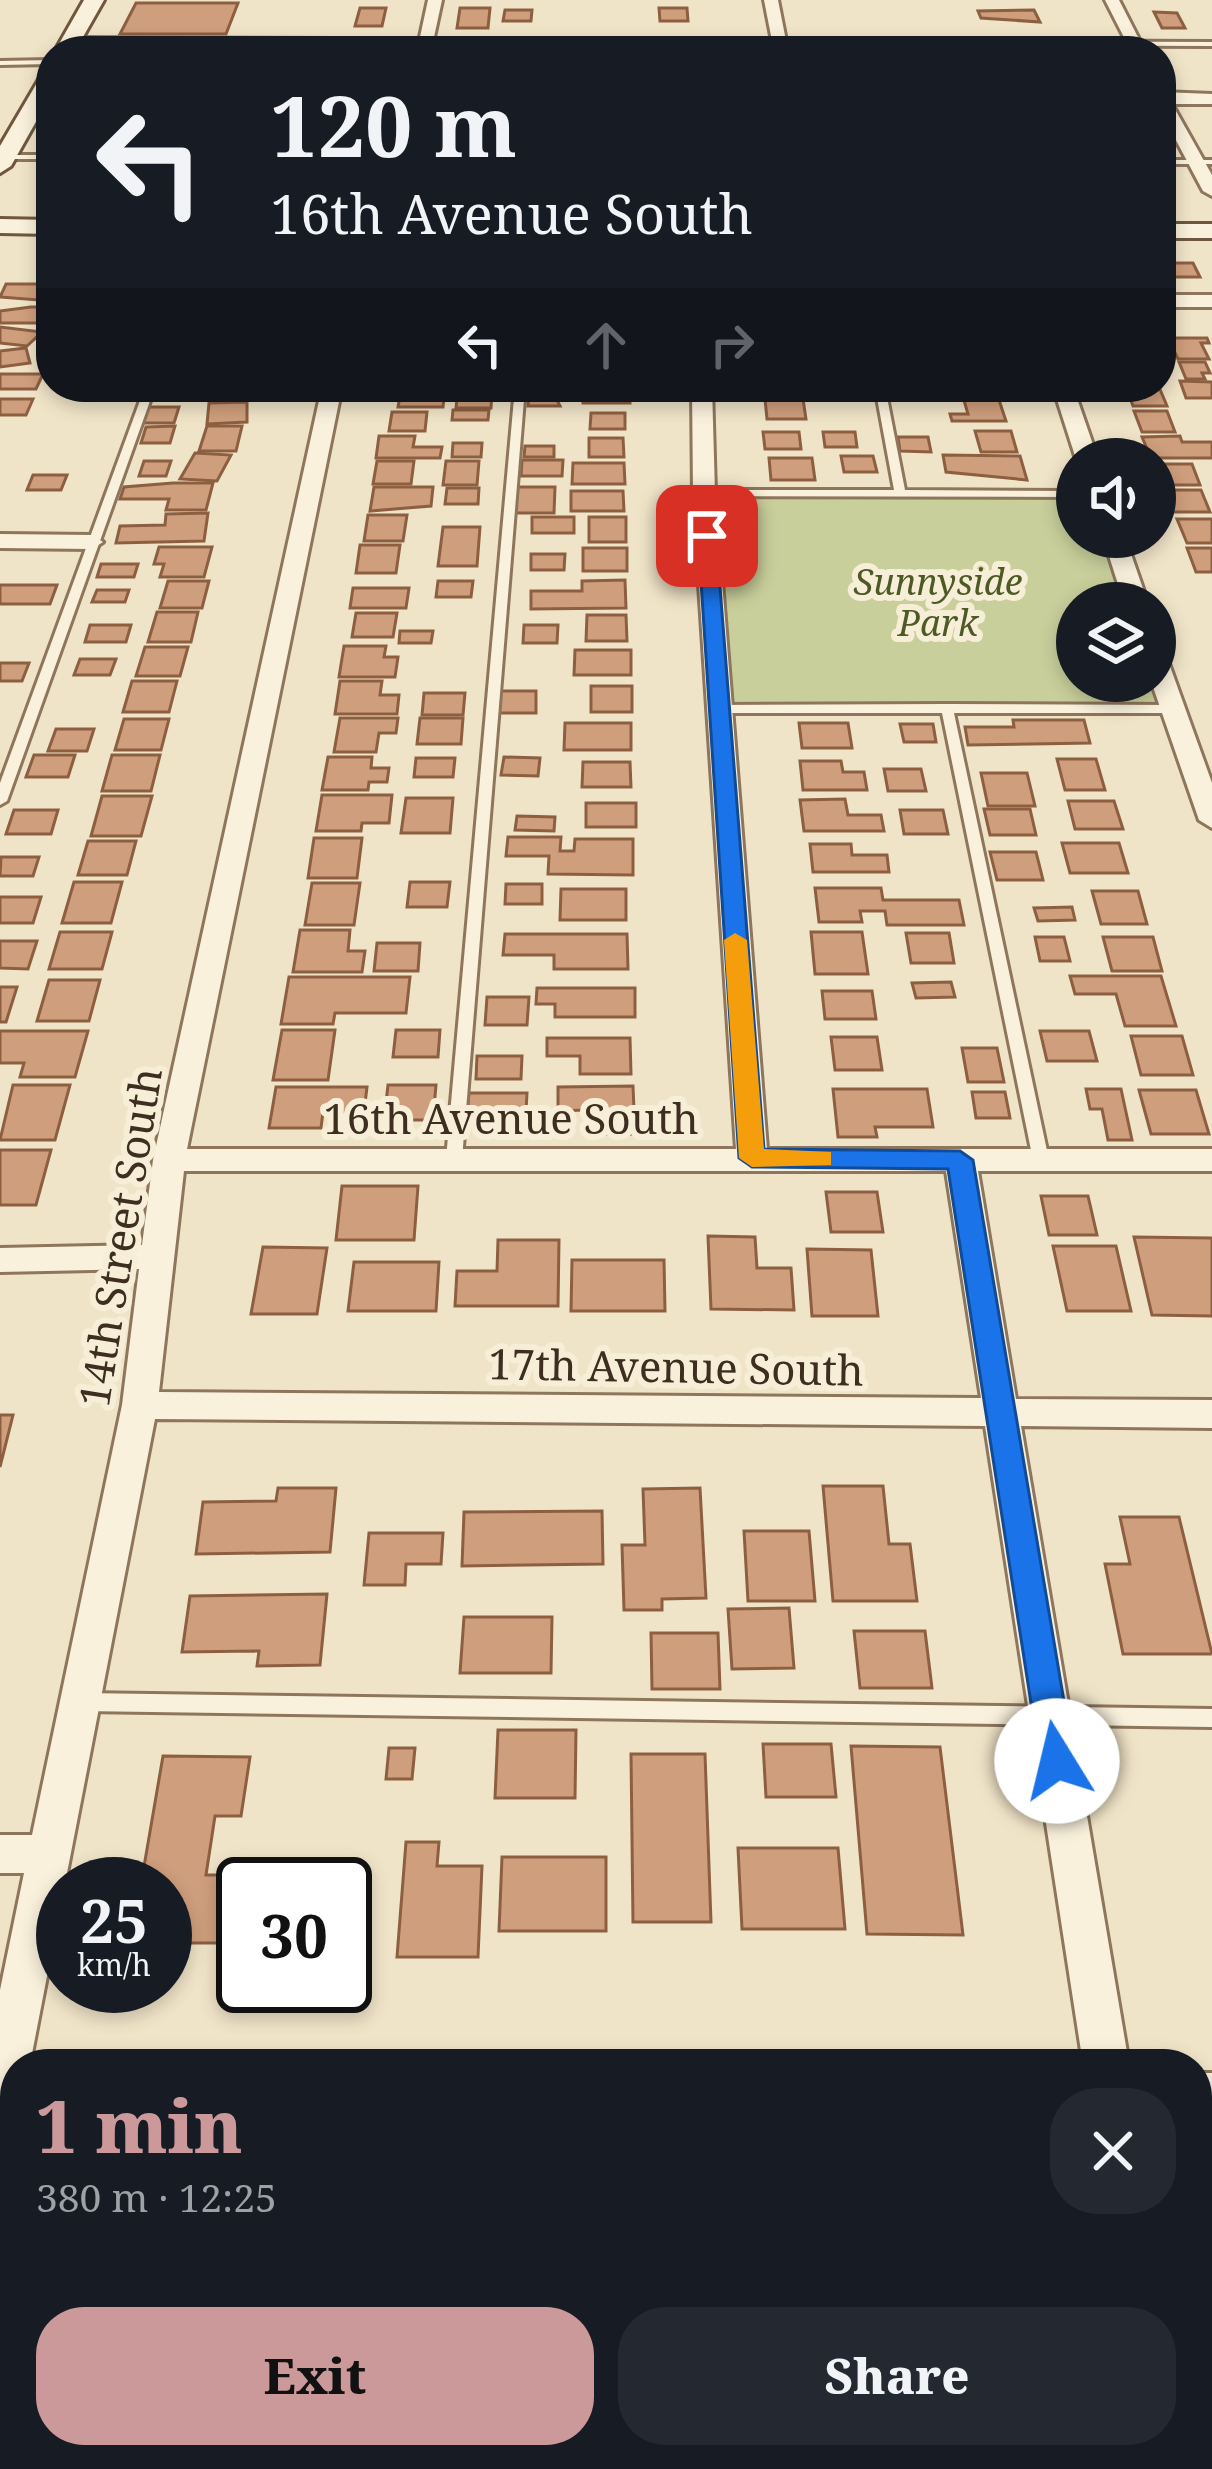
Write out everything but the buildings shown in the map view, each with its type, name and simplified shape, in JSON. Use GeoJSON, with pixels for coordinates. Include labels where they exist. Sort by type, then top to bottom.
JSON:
{"type":"FeatureCollection","features":[{"type":"Feature","properties":{"kind":"street"},"geometry":{"type":"LineString","coordinates":[[74,36],[94,0]]}},
{"type":"Feature","properties":{"kind":"street"},"geometry":{"type":"LineString","coordinates":[[427,36],[435,0]]}},
{"type":"Feature","properties":{"kind":"street"},"geometry":{"type":"LineString","coordinates":[[771,0],[779,36]]}},
{"type":"Feature","properties":{"kind":"street"},"geometry":{"type":"LineString","coordinates":[[1112,0],[1130,36]]}},
{"type":"Feature","properties":{"kind":"street"},"geometry":{"type":"LineString","coordinates":[[1176,99],[1212,99]]}},
{"type":"Feature","properties":{"kind":"street"},"geometry":{"type":"LineString","coordinates":[[5,152],[36,106]]}},
{"type":"Feature","properties":{"kind":"street"},"geometry":{"type":"LineString","coordinates":[[1176,121],[1204,162],[1212,191]]}},
{"type":"Feature","properties":{"kind":"street"},"geometry":{"type":"LineString","coordinates":[[0,226],[36,226]]}},
{"type":"Feature","properties":{"kind":"street"},"geometry":{"type":"LineString","coordinates":[[1176,230],[1212,231]]}},
{"type":"Feature","properties":{"kind":"street"},"geometry":{"type":"LineString","coordinates":[[1176,303],[1210,306]]}},
{"type":"Feature","properties":{"kind":"street","name":"14th Street South"},"geometry":{"type":"LineString","coordinates":[[14,2049],[46,1854],[140,1405],[169,1160],[329,402]]}},
{"type":"Feature","properties":{"kind":"street"},"geometry":{"type":"LineString","coordinates":[[702,402],[718,709],[752,1158]]}},
{"type":"Feature","properties":{"kind":"street"},"geometry":{"type":"LineString","coordinates":[[1068,402],[1080,438]]}},
{"type":"Feature","properties":{"kind":"street"},"geometry":{"type":"LineString","coordinates":[[0,542],[92,542]]}},
{"type":"Feature","properties":{"kind":"street"},"geometry":{"type":"LineString","coordinates":[[1170,702],[1212,820]]}},
{"type":"Feature","properties":{"kind":"street","name":"16th Avenue South"},"geometry":{"type":"LineString","coordinates":[[169,1160],[1212,1160]]}},
{"type":"Feature","properties":{"kind":"street"},"geometry":{"type":"LineString","coordinates":[[960,1160],[1104,2049]]}},
{"type":"Feature","properties":{"kind":"street"},"geometry":{"type":"LineString","coordinates":[[0,1260],[160,1257]]}},
{"type":"Feature","properties":{"kind":"street","name":"17th Avenue South"},"geometry":{"type":"LineString","coordinates":[[140,1405],[1212,1414]]}},
{"type":"Feature","properties":{"kind":"street"},"geometry":{"type":"LineString","coordinates":[[0,1854],[46,1854]]}},
{"type":"Feature","properties":{"kind":"lane"},"geometry":{"type":"LineString","coordinates":[[1176,45],[1212,44]]}},
{"type":"Feature","properties":{"kind":"lane"},"geometry":{"type":"LineString","coordinates":[[0,63],[36,62]]}},
{"type":"Feature","properties":{"kind":"lane"},"geometry":{"type":"LineString","coordinates":[[5,152],[36,155]]}},
{"type":"Feature","properties":{"kind":"lane"},"geometry":{"type":"LineString","coordinates":[[0,801],[144,402]]}},
{"type":"Feature","properties":{"kind":"lane"},"geometry":{"type":"LineString","coordinates":[[454,1159],[519,402]]}},
{"type":"Feature","properties":{"kind":"lane"},"geometry":{"type":"LineString","coordinates":[[883,402],[900,494]]}},
{"type":"Feature","properties":{"kind":"lane"},"geometry":{"type":"LineString","coordinates":[[704,494],[1056,494]]}},
{"type":"Feature","properties":{"kind":"lane"},"geometry":{"type":"LineString","coordinates":[[947,708],[1041,1160]]}},
{"type":"Feature","properties":{"kind":"lane"},"geometry":{"type":"LineString","coordinates":[[718,709],[1172,709]]}},
{"type":"Feature","properties":{"kind":"lane"},"geometry":{"type":"LineString","coordinates":[[81,1702],[1212,1718]]}},
{"type":"Feature","properties":{"kind":"green space","name":"Sunnyside Park"},"geometry":{"type":"Polygon","coordinates":[[[704,493],[1056,494],[1056,558],[1121,558],[1129,582],[1056,582],[1056,702],[1168,702],[1172,709],[718,709],[704,493]]]}},
{"type":"Feature","properties":{"kind":"slow traffic"},"geometry":{"type":"LineString","coordinates":[[735,940],[752,1158],[821,1159]]}},
{"type":"Feature","properties":{"kind":"route"},"geometry":{"type":"LineString","coordinates":[[707,536],[752,1158],[960,1160],[1057,1761]]}}]}
